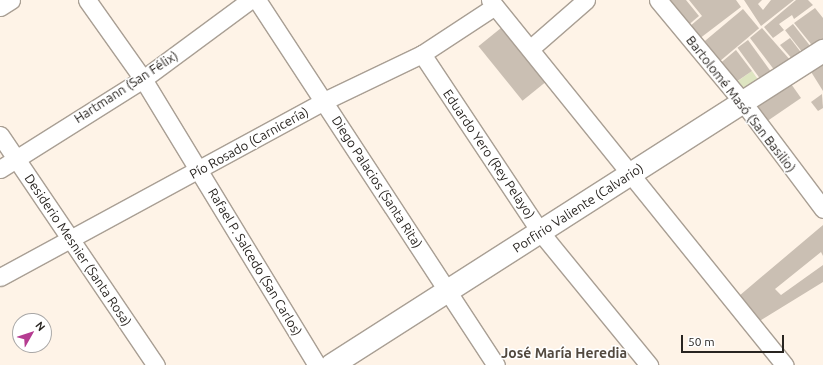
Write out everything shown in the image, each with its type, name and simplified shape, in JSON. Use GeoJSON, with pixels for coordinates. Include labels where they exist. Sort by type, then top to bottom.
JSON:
{"type":"FeatureCollection","features":[{"type":"Feature","properties":{"kind":"street"},"geometry":{"type":"LineString","coordinates":[[0,7],[11,0]]}},
{"type":"Feature","properties":{"kind":"street","name":"Rafael P. Salcedo (San Carlos)"},"geometry":{"type":"LineString","coordinates":[[87,0],[143,79],[317,365]]}},
{"type":"Feature","properties":{"kind":"street","name":"Hartmann (San Félix)"},"geometry":{"type":"LineString","coordinates":[[0,169],[15,157],[143,79],[250,0]]}},
{"type":"Feature","properties":{"kind":"street","name":"Diego Palacios (Santa Rita)"},"geometry":{"type":"LineString","coordinates":[[257,0],[324,100],[447,292],[496,365]]}},
{"type":"Feature","properties":{"kind":"street"},"geometry":{"type":"LineString","coordinates":[[531,48],[586,0]]}},
{"type":"Feature","properties":{"kind":"street","name":"Bartolomé Masó (San Basilio)"},"geometry":{"type":"LineString","coordinates":[[658,0],[742,101],[823,209]]}},
{"type":"Feature","properties":{"kind":"street"},"geometry":{"type":"LineString","coordinates":[[493,3],[531,48],[629,174],[785,365]]}},
{"type":"Feature","properties":{"kind":"street","name":"Pío Rosado (Carnicería)"},"geometry":{"type":"LineString","coordinates":[[0,277],[70,238],[200,171],[324,100],[422,54],[493,3]]}},
{"type":"Feature","properties":{"kind":"street","name":"Porfirio Valiente (Calvario)"},"geometry":{"type":"LineString","coordinates":[[332,365],[541,233],[742,101],[823,51]]}},
{"type":"Feature","properties":{"kind":"street","name":"Eduardo Yero (Rey Pelayo)"},"geometry":{"type":"LineString","coordinates":[[422,54],[541,233],[649,365]]}},
{"type":"Feature","properties":{"kind":"street","name":"Desiderio Mesnier (Santa Rosa)"},"geometry":{"type":"LineString","coordinates":[[0,135],[156,365]]}},
{"type":"Feature","properties":{"kind":"green space"},"geometry":{"type":"Polygon","coordinates":[[[752,71],[759,81],[740,94],[733,84],[752,71]]]}},
{"type":"Feature","properties":{"kind":"building"},"geometry":{"type":"Polygon","coordinates":[[[665,0],[686,0],[699,16],[686,27],[665,0]]]}},
{"type":"Feature","properties":{"kind":"building"},"geometry":{"type":"Polygon","coordinates":[[[689,0],[736,0],[741,7],[699,39],[689,27],[702,16],[689,0]]]}},
{"type":"Feature","properties":{"kind":"building"},"geometry":{"type":"Polygon","coordinates":[[[744,0],[762,0],[758,4],[763,10],[771,0],[794,0],[761,26],[744,0]]]}},
{"type":"Feature","properties":{"kind":"building"},"geometry":{"type":"Polygon","coordinates":[[[796,0],[808,0],[813,5],[794,19],[792,15],[779,24],[784,30],[773,38],[764,27],[796,0]]]}},
{"type":"Feature","properties":{"kind":"building"},"geometry":{"type":"Polygon","coordinates":[[[815,8],[823,18],[823,45],[815,49],[794,23],[815,8]]]}},
{"type":"Feature","properties":{"kind":"building"},"geometry":{"type":"Polygon","coordinates":[[[743,9],[759,28],[716,64],[700,45],[743,9]]]}},
{"type":"Feature","properties":{"kind":"building"},"geometry":{"type":"Polygon","coordinates":[[[793,24],[813,50],[805,56],[785,30],[793,24]]]}},
{"type":"Feature","properties":{"kind":"building"},"geometry":{"type":"Polygon","coordinates":[[[501,28],[545,82],[523,101],[478,46],[501,28]]]}},
{"type":"Feature","properties":{"kind":"building"},"geometry":{"type":"Polygon","coordinates":[[[762,28],[791,61],[775,71],[750,38],[762,28]]]}},
{"type":"Feature","properties":{"kind":"building"},"geometry":{"type":"Polygon","coordinates":[[[790,38],[803,55],[794,61],[780,45],[790,38]]]}},
{"type":"Feature","properties":{"kind":"building"},"geometry":{"type":"Polygon","coordinates":[[[748,40],[772,73],[762,81],[737,48],[748,40]]]}},
{"type":"Feature","properties":{"kind":"building"},"geometry":{"type":"Polygon","coordinates":[[[736,50],[752,71],[733,84],[717,66],[736,50]]]}},
{"type":"Feature","properties":{"kind":"building"},"geometry":{"type":"Polygon","coordinates":[[[823,58],[823,91],[808,67],[823,58]]]}},
{"type":"Feature","properties":{"kind":"building"},"geometry":{"type":"Polygon","coordinates":[[[789,81],[801,98],[763,124],[749,105],[789,81]]]}},
{"type":"Feature","properties":{"kind":"building"},"geometry":{"type":"Polygon","coordinates":[[[822,94],[823,108],[818,111],[811,102],[822,94]]]}},
{"type":"Feature","properties":{"kind":"building"},"geometry":{"type":"Polygon","coordinates":[[[823,225],[823,256],[821,252],[775,289],[781,295],[823,265],[823,282],[758,322],[739,296],[823,225]]]}},
{"type":"Feature","properties":{"kind":"district","name":"José María Heredia"},"geometry":{"type":"Point","coordinates":[564,353]}}]}
